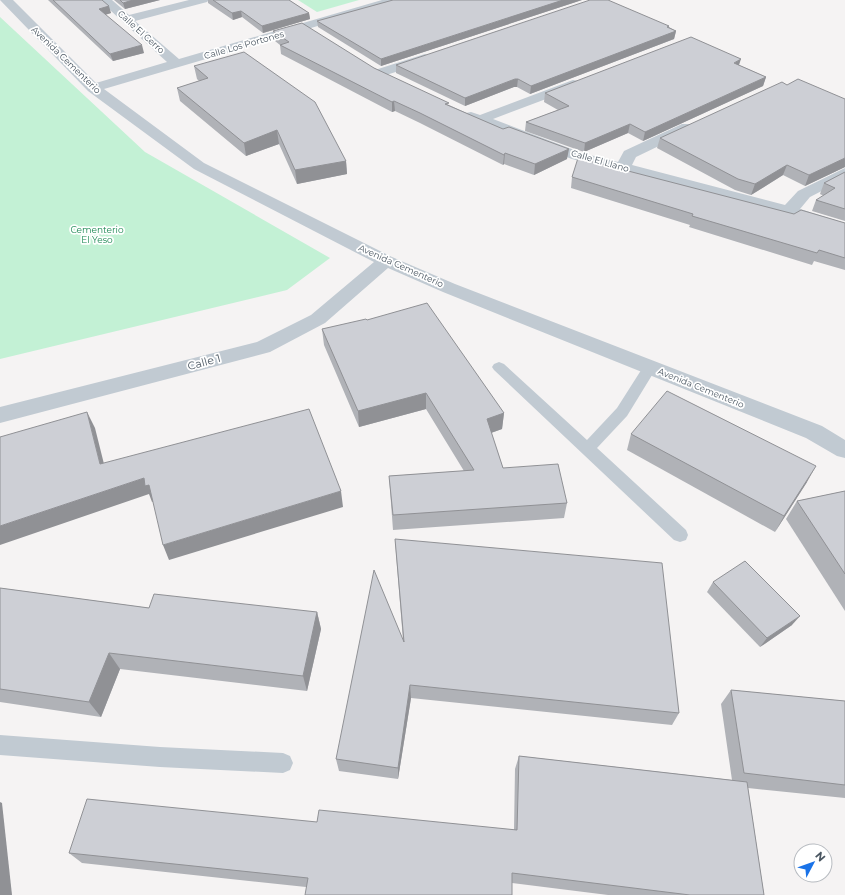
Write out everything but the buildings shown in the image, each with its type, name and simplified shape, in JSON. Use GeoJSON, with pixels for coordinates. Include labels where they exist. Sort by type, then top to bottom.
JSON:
{"type":"FeatureCollection","features":[{"type":"Feature","properties":{"kind":"street","name":"Avenida Cementerio"},"geometry":{"type":"LineString","coordinates":[[6,0],[94,88],[199,166],[386,261],[814,432],[845,450]]}},
{"type":"Feature","properties":{"kind":"street","name":"Calle El Cerro"},"geometry":{"type":"LineString","coordinates":[[105,0],[177,64]]}},
{"type":"Feature","properties":{"kind":"street"},"geometry":{"type":"LineString","coordinates":[[127,19],[203,0]]}},
{"type":"Feature","properties":{"kind":"street","name":"Calle Los Portones"},"geometry":{"type":"LineString","coordinates":[[94,88],[395,0]]}},
{"type":"Feature","properties":{"kind":"street"},"geometry":{"type":"LineString","coordinates":[[305,27],[324,38]]}},
{"type":"Feature","properties":{"kind":"street"},"geometry":{"type":"LineString","coordinates":[[402,83],[374,69],[440,53]]}},
{"type":"Feature","properties":{"kind":"street"},"geometry":{"type":"LineString","coordinates":[[478,120],[588,78]]}},
{"type":"Feature","properties":{"kind":"street","name":"Calle El Llano"},"geometry":{"type":"LineString","coordinates":[[458,110],[478,120],[577,156],[789,211],[845,229]]}},
{"type":"Feature","properties":{"kind":"street"},"geometry":{"type":"LineString","coordinates":[[623,168],[629,154],[700,121]]}},
{"type":"Feature","properties":{"kind":"street"},"geometry":{"type":"LineString","coordinates":[[789,211],[804,194],[845,173]]}},
{"type":"Feature","properties":{"kind":"street","name":"Calle 1"},"geometry":{"type":"LineString","coordinates":[[0,415],[263,347],[318,319],[386,261]]}},
{"type":"Feature","properties":{"kind":"lane"},"geometry":{"type":"LineString","coordinates":[[499,367],[680,535]]}},
{"type":"Feature","properties":{"kind":"lane"},"geometry":{"type":"LineString","coordinates":[[587,449],[622,412],[650,367]]}},
{"type":"Feature","properties":{"kind":"lane"},"geometry":{"type":"LineString","coordinates":[[0,745],[160,757],[283,763]]}},
{"type":"Feature","properties":{"kind":"green space"},"geometry":{"type":"Polygon","coordinates":[[[298,0],[359,0],[317,12],[298,0]]]}},
{"type":"Feature","properties":{"kind":"green space","name":"Cementerio El Yeso"},"geometry":{"type":"Polygon","coordinates":[[[0,17],[145,152],[330,258],[287,290],[0,359],[0,17]]]}}]}
